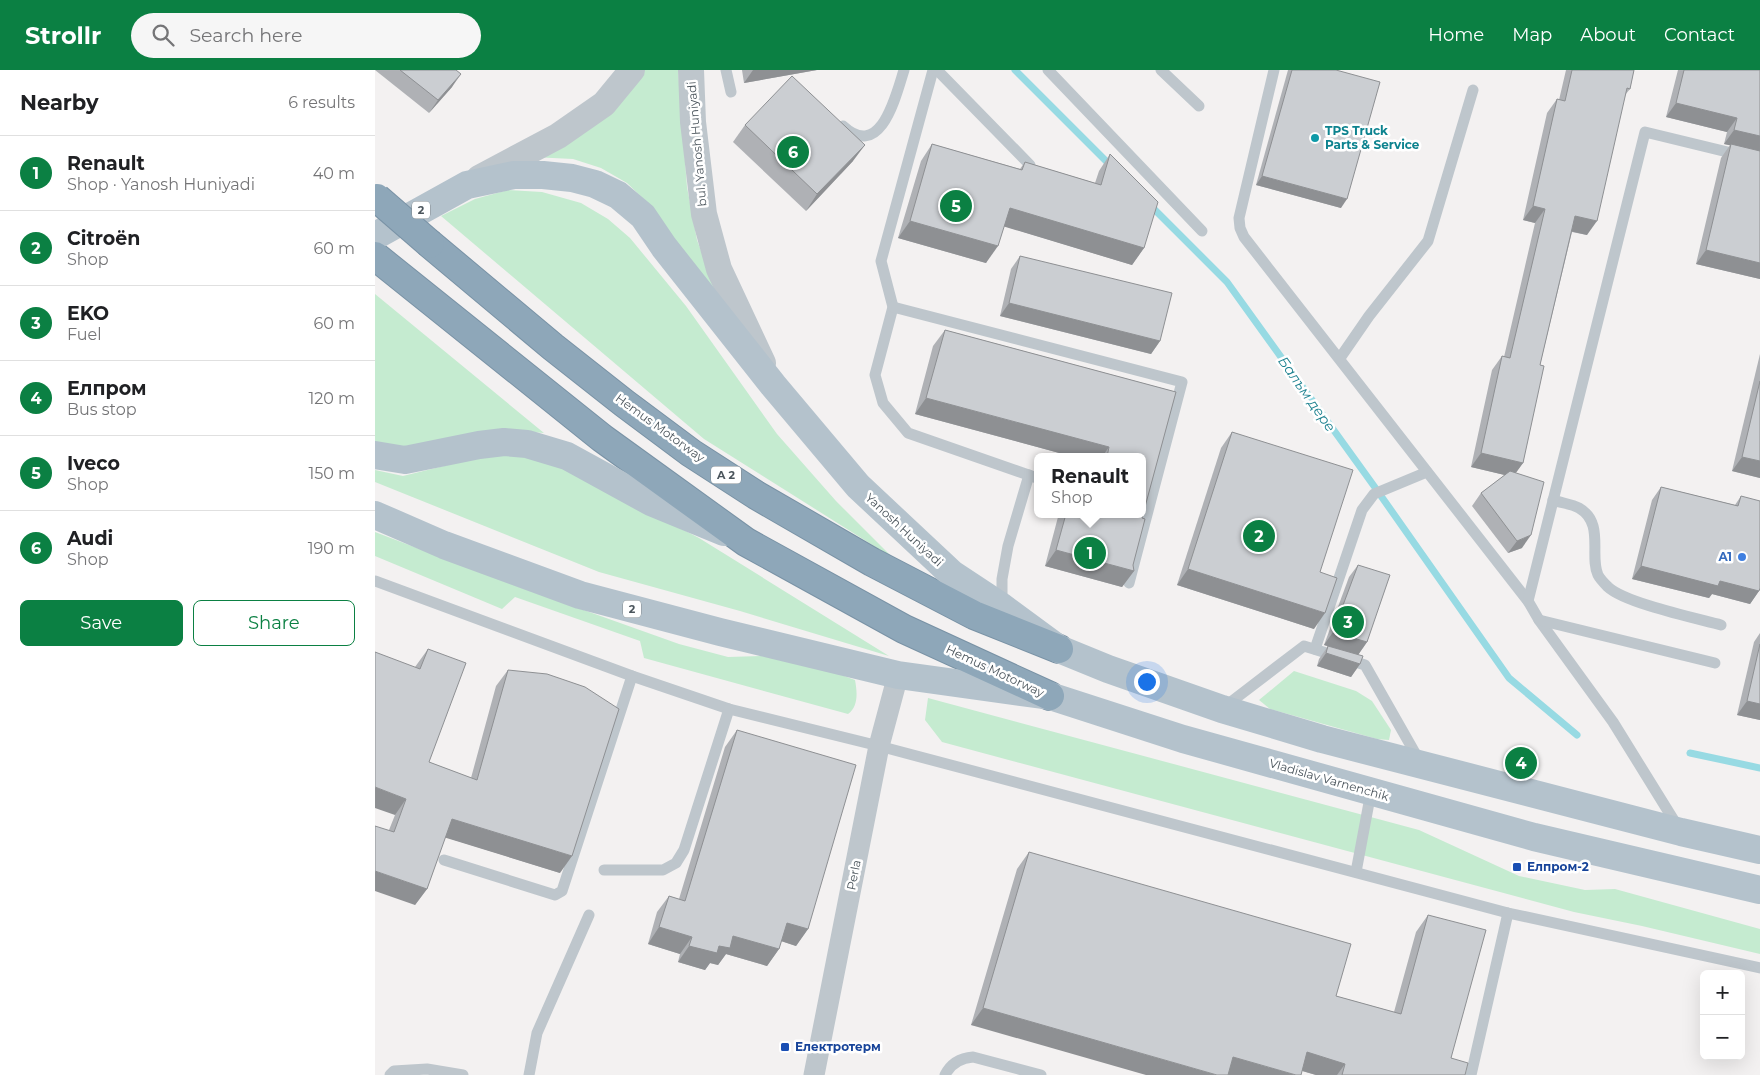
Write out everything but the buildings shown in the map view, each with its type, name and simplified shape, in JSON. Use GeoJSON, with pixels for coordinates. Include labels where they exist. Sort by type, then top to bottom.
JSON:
{"type":"FeatureCollection","features":[{"type":"Feature","properties":{"kind":"highway","name":"Hemus Motorway"},"geometry":{"type":"LineString","coordinates":[[376,198],[553,346],[624,403],[691,453],[756,495],[872,562],[974,615],[1059,649]]}},
{"type":"Feature","properties":{"kind":"highway","name":"Hemus Motorway"},"geometry":{"type":"LineString","coordinates":[[381,261],[602,438],[747,542],[904,629],[1050,696]]}},
{"type":"Feature","properties":{"kind":"main road","name":"2"},"geometry":{"type":"LineString","coordinates":[[375,236],[467,185],[514,175],[572,178],[595,184],[618,195],[643,216],[664,246],[773,384]]}},
{"type":"Feature","properties":{"kind":"main road","name":"Yanosh Huniyadi"},"geometry":{"type":"LineString","coordinates":[[773,384],[858,486],[952,574],[1002,607],[1059,649]]}},
{"type":"Feature","properties":{"kind":"main road"},"geometry":{"type":"LineString","coordinates":[[375,455],[405,460],[479,445],[505,442],[527,444],[567,456],[651,502],[747,542]]}},
{"type":"Feature","properties":{"kind":"main road","name":"2"},"geometry":{"type":"LineString","coordinates":[[375,515],[444,545],[580,595],[720,632],[898,675]]}},
{"type":"Feature","properties":{"kind":"main road"},"geometry":{"type":"LineString","coordinates":[[1059,649],[1108,669],[1222,709],[1322,739],[1681,832],[1760,850]]}},
{"type":"Feature","properties":{"kind":"main road","name":"Vladislav Varnenchik"},"geometry":{"type":"LineString","coordinates":[[898,675],[1050,696],[1183,739],[1534,837],[1760,890]]}},
{"type":"Feature","properties":{"kind":"street"},"geometry":{"type":"LineString","coordinates":[[467,185],[558,136],[604,104],[632,70]]}},
{"type":"Feature","properties":{"kind":"street","name":"bul. Yanosh Huniyadi"},"geometry":{"type":"LineString","coordinates":[[691,70],[693,122],[704,214],[719,269],[773,384]]}},
{"type":"Feature","properties":{"kind":"street","name":"Perla"},"geometry":{"type":"LineString","coordinates":[[814,1075],[879,746],[898,675]]}},
{"type":"Feature","properties":{"kind":"lane"},"geometry":{"type":"LineString","coordinates":[[726,70],[731,92]]}},
{"type":"Feature","properties":{"kind":"lane"},"geometry":{"type":"LineString","coordinates":[[837,121],[851,134],[862,136],[873,133],[882,126],[889,114],[904,70]]}},
{"type":"Feature","properties":{"kind":"lane"},"geometry":{"type":"LineString","coordinates":[[933,70],[881,261],[893,307],[875,375],[883,403],[908,433],[1033,476],[1008,546],[1002,579],[1002,607]]}},
{"type":"Feature","properties":{"kind":"lane"},"geometry":{"type":"LineString","coordinates":[[937,70],[1030,165]]}},
{"type":"Feature","properties":{"kind":"lane"},"geometry":{"type":"LineString","coordinates":[[1048,70],[1203,231]]}},
{"type":"Feature","properties":{"kind":"lane"},"geometry":{"type":"LineString","coordinates":[[1161,70],[1199,106]]}},
{"type":"Feature","properties":{"kind":"lane"},"geometry":{"type":"LineString","coordinates":[[1274,70],[1239,218],[1240,228],[1244,236],[1528,601],[1539,620],[1613,722],[1681,832]]}},
{"type":"Feature","properties":{"kind":"lane"},"geometry":{"type":"LineString","coordinates":[[1340,358],[1369,316],[1428,241],[1473,90]]}},
{"type":"Feature","properties":{"kind":"lane"},"geometry":{"type":"LineString","coordinates":[[1528,601],[1645,132],[1760,160]]}},
{"type":"Feature","properties":{"kind":"lane"},"geometry":{"type":"LineString","coordinates":[[893,307],[1182,382],[1129,583]]}},
{"type":"Feature","properties":{"kind":"lane"},"geometry":{"type":"LineString","coordinates":[[1315,649],[1362,510],[1374,494],[1427,472]]}},
{"type":"Feature","properties":{"kind":"lane"},"geometry":{"type":"LineString","coordinates":[[1553,500],[1579,508],[1591,520],[1596,539],[1598,575],[1609,588],[1624,598],[1721,625]]}},
{"type":"Feature","properties":{"kind":"lane"},"geometry":{"type":"LineString","coordinates":[[375,582],[632,676],[729,709],[879,746],[1508,913],[1760,968]]}},
{"type":"Feature","properties":{"kind":"lane"},"geometry":{"type":"LineString","coordinates":[[1539,620],[1715,663]]}},
{"type":"Feature","properties":{"kind":"lane"},"geometry":{"type":"LineString","coordinates":[[1222,709],[1305,646],[1365,665],[1422,766]]}},
{"type":"Feature","properties":{"kind":"lane"},"geometry":{"type":"LineString","coordinates":[[444,860],[555,895],[562,891],[632,676]]}},
{"type":"Feature","properties":{"kind":"lane"},"geometry":{"type":"LineString","coordinates":[[604,870],[663,870],[676,863],[684,850],[729,709]]}},
{"type":"Feature","properties":{"kind":"lane"},"geometry":{"type":"LineString","coordinates":[[1356,872],[1371,792]]}},
{"type":"Feature","properties":{"kind":"lane"},"geometry":{"type":"LineString","coordinates":[[1471,1075],[1508,913]]}},
{"type":"Feature","properties":{"kind":"lane"},"geometry":{"type":"LineString","coordinates":[[529,1075],[537,1034],[589,915]]}},
{"type":"Feature","properties":{"kind":"lane"},"geometry":{"type":"LineString","coordinates":[[945,1075],[949,1067],[956,1061],[973,1057],[1041,1075]]}},
{"type":"Feature","properties":{"kind":"lane"},"geometry":{"type":"LineString","coordinates":[[390,1075],[394,1072],[427,1069],[463,1075]]}},
{"type":"Feature","properties":{"kind":"green space"},"geometry":{"type":"Polygon","coordinates":[[[644,70],[678,70],[687,187],[697,240],[722,307],[651,206],[627,183],[601,168],[573,159],[532,157],[644,70]]]}},
{"type":"Feature","properties":{"kind":"green space"},"geometry":{"type":"Polygon","coordinates":[[[508,190],[542,192],[581,203],[608,219],[630,238],[686,306],[777,434],[836,501],[893,558],[704,439],[441,216],[475,199],[508,190]]]}},
{"type":"Feature","properties":{"kind":"green space"},"geometry":{"type":"Polygon","coordinates":[[[375,294],[544,433],[509,430],[415,447],[375,444],[375,294]]]}},
{"type":"Feature","properties":{"kind":"green space"},"geometry":{"type":"Polygon","coordinates":[[[510,452],[562,466],[699,538],[889,656],[740,611],[599,572],[375,482],[375,470],[403,476],[510,452]]]}},
{"type":"Feature","properties":{"kind":"green space"},"geometry":{"type":"Polygon","coordinates":[[[375,532],[522,588],[679,644],[728,657],[761,656],[812,664],[855,680],[856,703],[848,714],[644,658],[640,641],[515,597],[502,609],[375,556],[375,532]]]}},
{"type":"Feature","properties":{"kind":"green space"},"geometry":{"type":"Polygon","coordinates":[[[1294,671],[1356,691],[1372,701],[1391,730],[1389,740],[1377,739],[1270,709],[1259,700],[1294,671]]]}},
{"type":"Feature","properties":{"kind":"green space"},"geometry":{"type":"Polygon","coordinates":[[[928,698],[1419,830],[1519,876],[1585,890],[1615,889],[1760,929],[1760,954],[1574,912],[942,742],[925,720],[928,698]]]}},
{"type":"Feature","properties":{"kind":"waterway","name":"Балъм дере"},"geometry":{"type":"LineString","coordinates":[[1015,70],[1112,167]]}},
{"type":"Feature","properties":{"kind":"waterway","name":"Балъм дере"},"geometry":{"type":"LineString","coordinates":[[1150,205],[1227,282],[1509,678],[1577,735]]}},
{"type":"Feature","properties":{"kind":"waterway","name":"Балъм дере"},"geometry":{"type":"LineString","coordinates":[[1690,753],[1760,768]]}},
{"type":"Feature","properties":{"kind":"place","name":"TPS Truck Parts & Service"},"geometry":{"type":"Point","coordinates":[1315,138]}},
{"type":"Feature","properties":{"kind":"place","name":"Audi"},"geometry":{"type":"Point","coordinates":[793,152]}},
{"type":"Feature","properties":{"kind":"place","name":"Iveco"},"geometry":{"type":"Point","coordinates":[956,206]}},
{"type":"Feature","properties":{"kind":"place","name":"Citroën"},"geometry":{"type":"Point","coordinates":[1259,536]}},
{"type":"Feature","properties":{"kind":"place","name":"Renault"},"geometry":{"type":"Point","coordinates":[1090,553]}},
{"type":"Feature","properties":{"kind":"place","name":"A1"},"geometry":{"type":"Point","coordinates":[1742,557]}},
{"type":"Feature","properties":{"kind":"place","name":"EKO"},"geometry":{"type":"Point","coordinates":[1348,622]}},
{"type":"Feature","properties":{"kind":"place","name":"Елпром"},"geometry":{"type":"Point","coordinates":[1521,763]}},
{"type":"Feature","properties":{"kind":"place","name":"Елпром-2"},"geometry":{"type":"Point","coordinates":[1517,867]}},
{"type":"Feature","properties":{"kind":"place","name":"Електротерм"},"geometry":{"type":"Point","coordinates":[785,1047]}}]}
